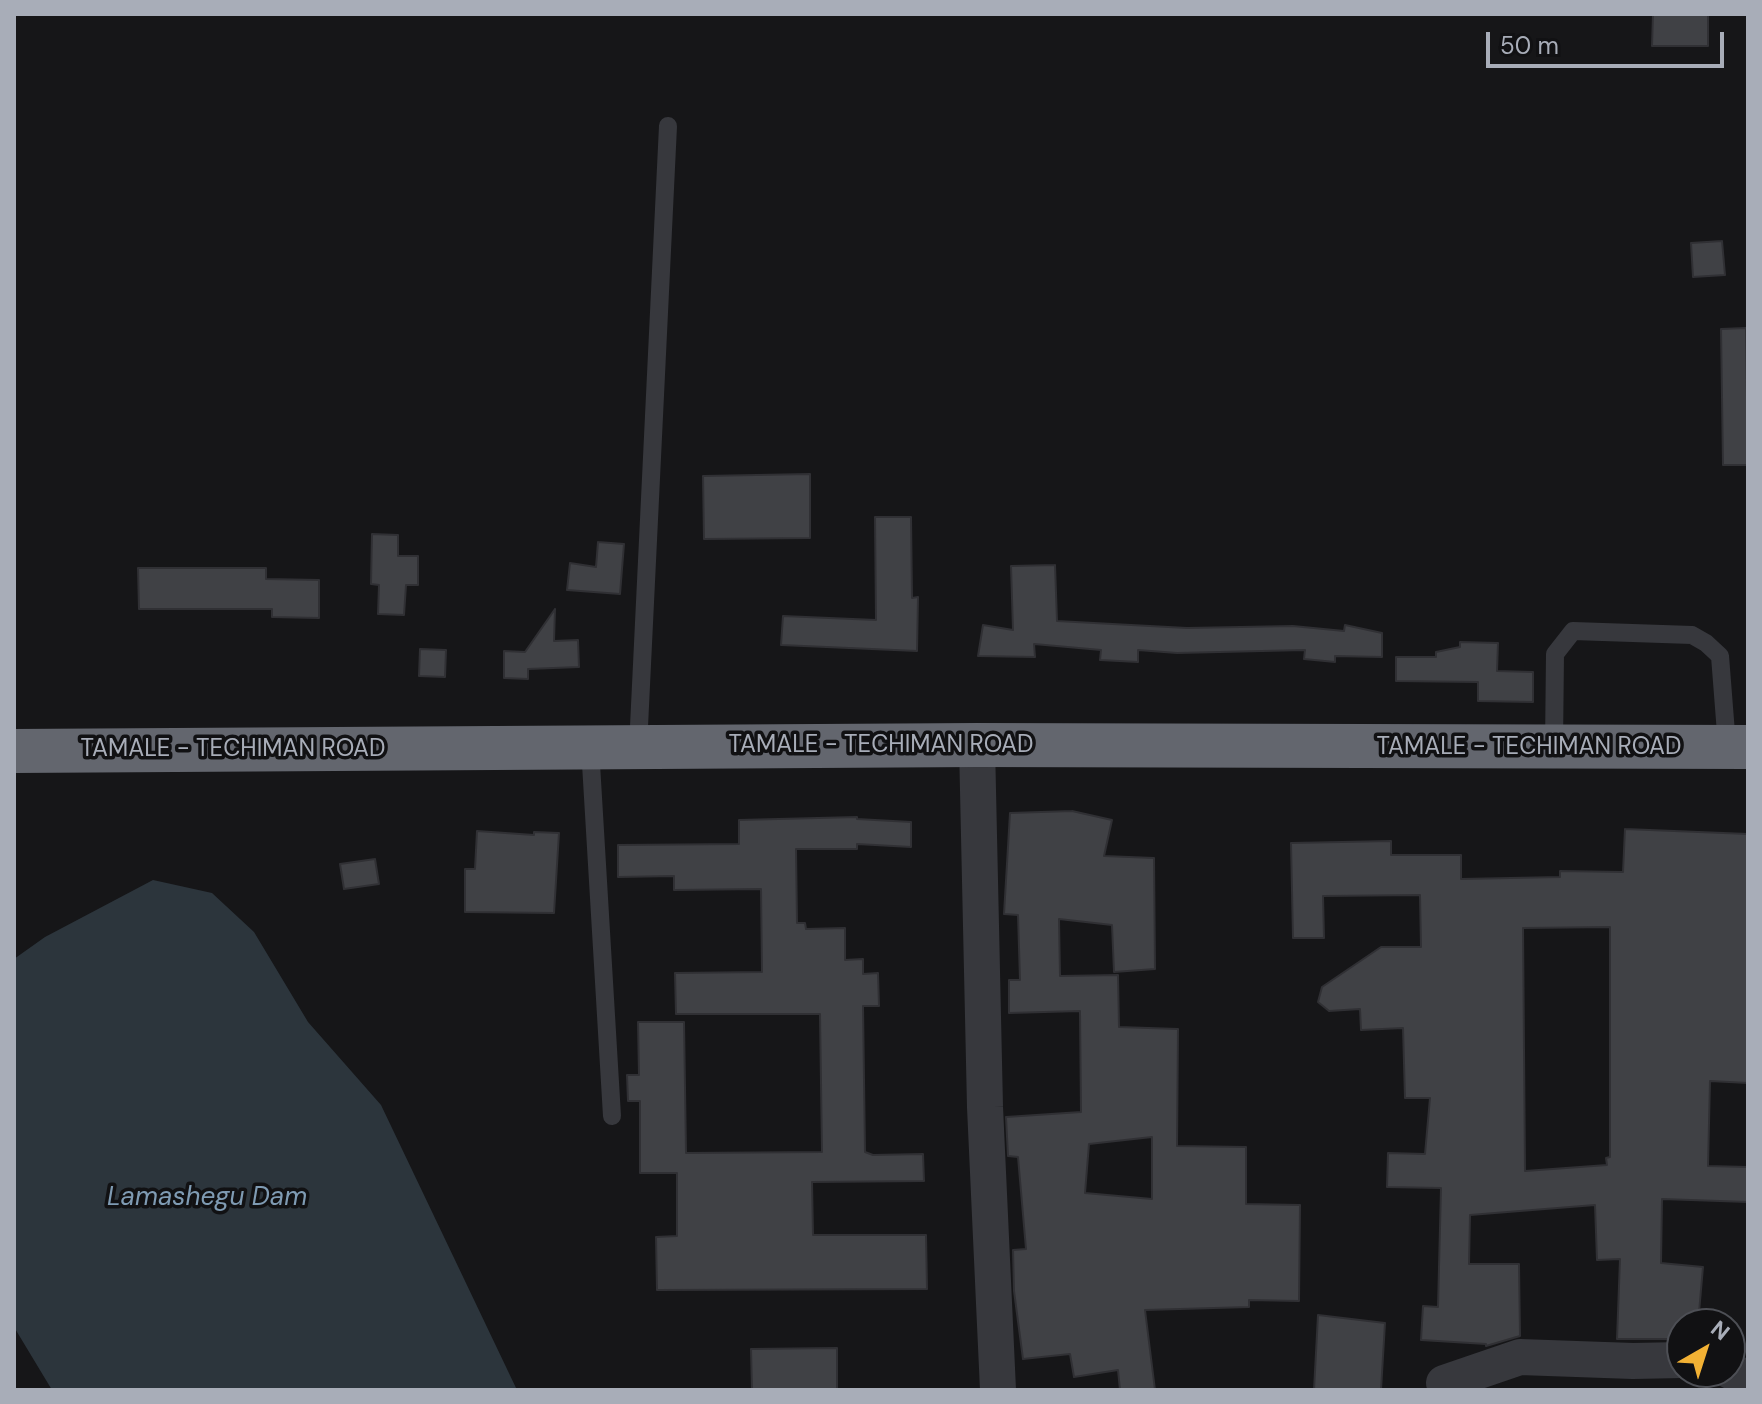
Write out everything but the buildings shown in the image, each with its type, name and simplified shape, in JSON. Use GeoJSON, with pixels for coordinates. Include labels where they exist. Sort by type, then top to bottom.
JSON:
{"type":"FeatureCollection","features":[{"type":"Feature","properties":{"kind":"highway","name":"TAMALE - TECHIMAN ROAD"},"geometry":{"type":"LineString","coordinates":[[14,751],[977,745],[1738,748]]}},
{"type":"Feature","properties":{"kind":"street"},"geometry":{"type":"LineString","coordinates":[[977,745],[985,1107],[998,1390]]}},
{"type":"Feature","properties":{"kind":"street"},"geometry":{"type":"LineString","coordinates":[[1444,1383],[1520,1357],[1666,1360]]}},
{"type":"Feature","properties":{"kind":"lane"},"geometry":{"type":"LineString","coordinates":[[638,747],[668,126]]}},
{"type":"Feature","properties":{"kind":"lane"},"geometry":{"type":"LineString","coordinates":[[1554,749],[1555,654],[1573,631],[1692,635],[1706,643],[1720,656],[1738,748]]}},
{"type":"Feature","properties":{"kind":"lane"},"geometry":{"type":"LineString","coordinates":[[590,747],[612,1116]]}},
{"type":"Feature","properties":{"kind":"water","name":"Lamashegu Dam"},"geometry":{"type":"Polygon","coordinates":[[[153,880],[212,893],[254,932],[308,1022],[381,1105],[517,1390],[52,1390],[14,1327],[14,959],[45,937],[153,880]]]}}]}
